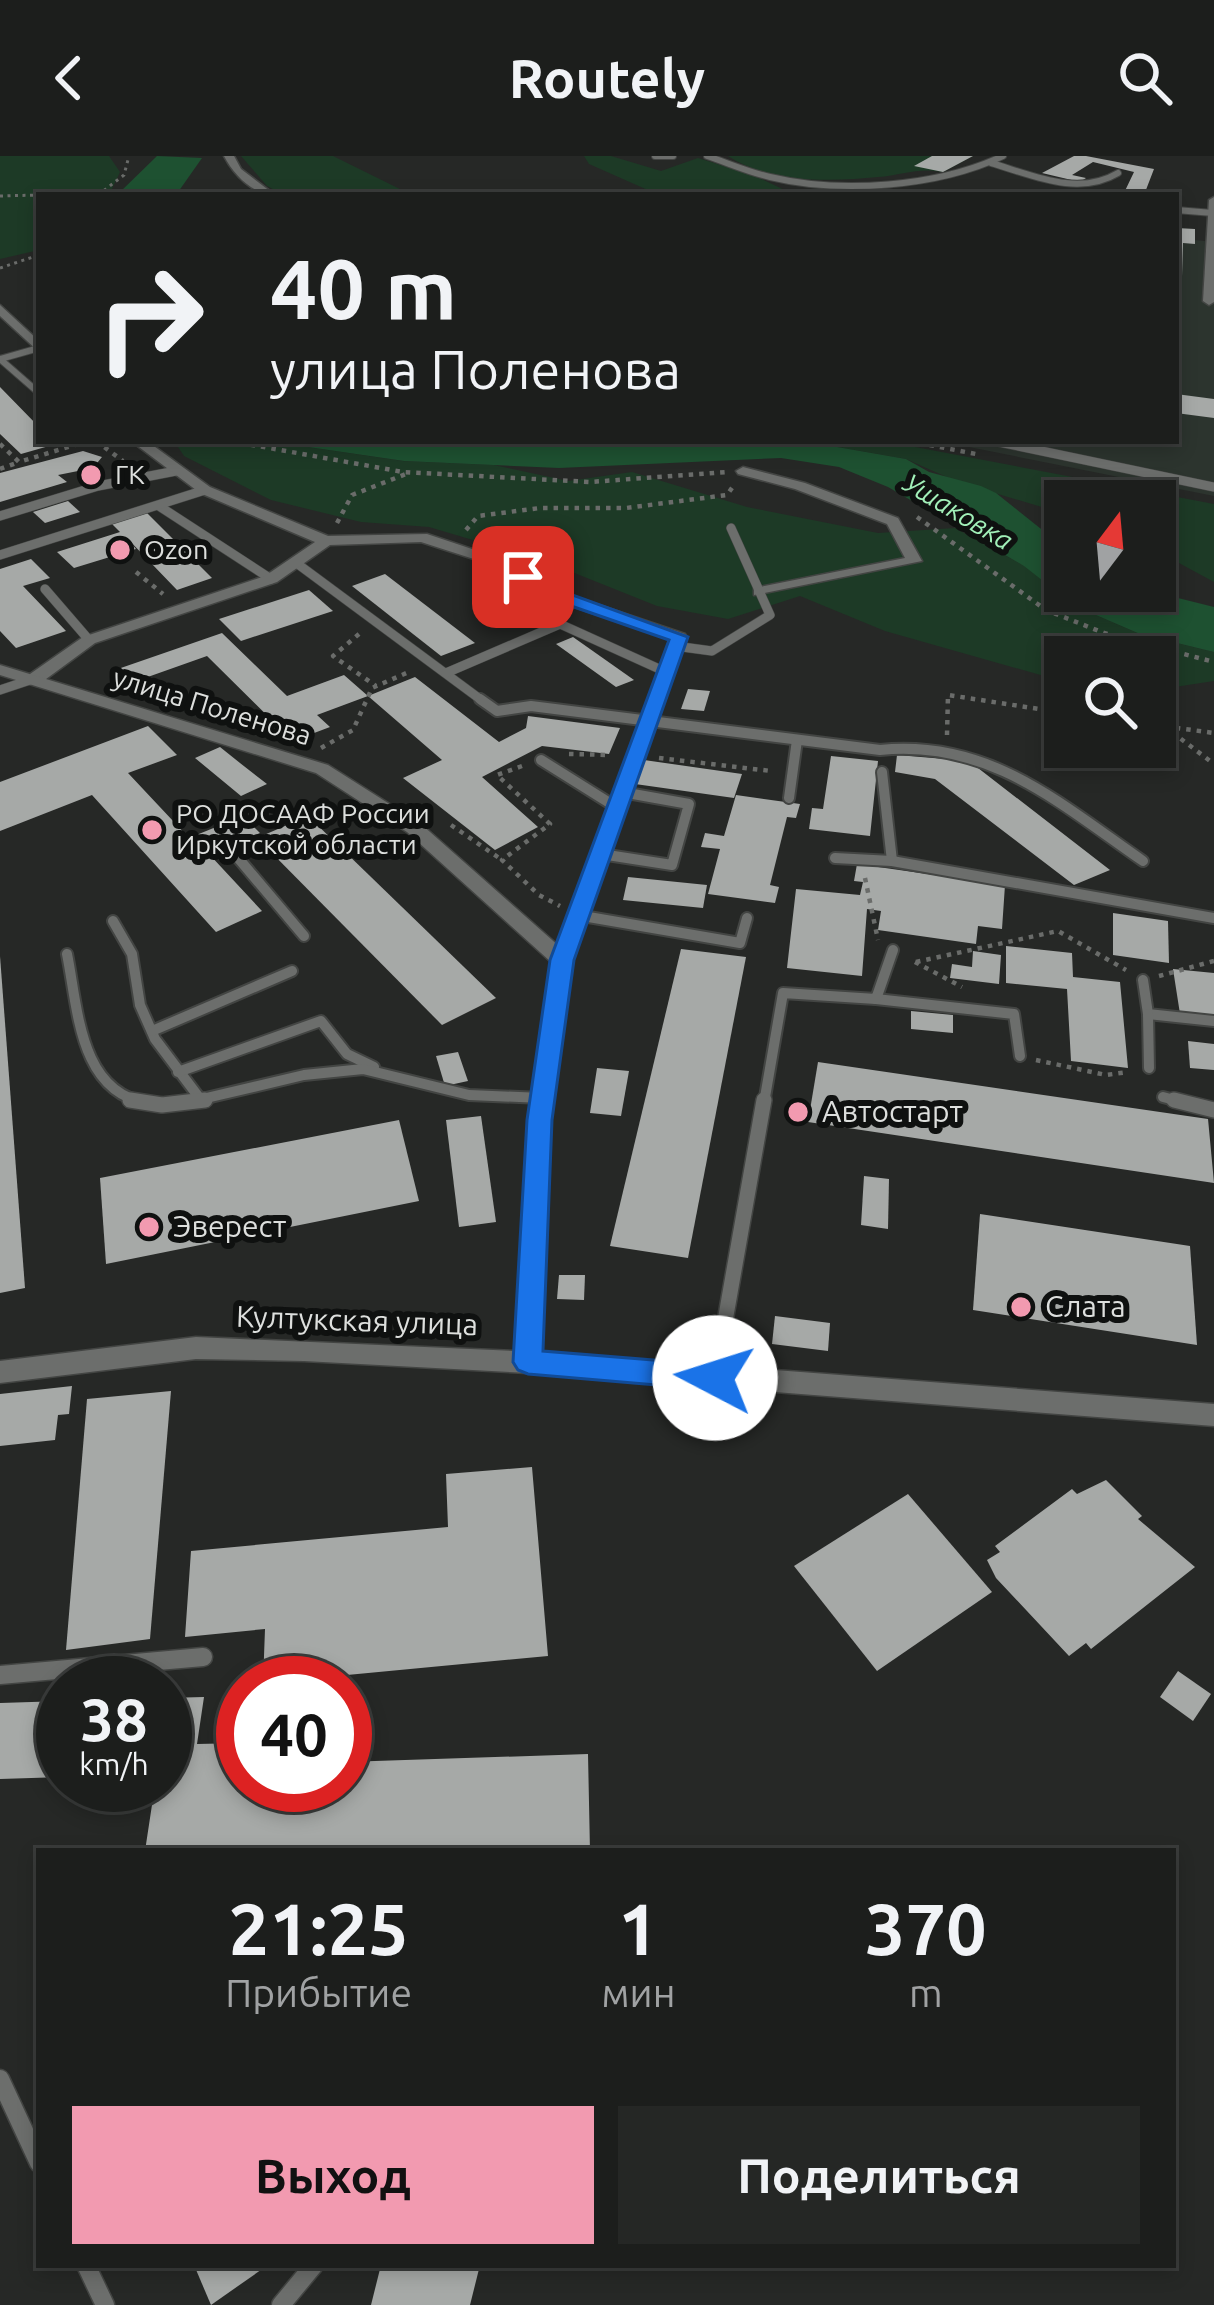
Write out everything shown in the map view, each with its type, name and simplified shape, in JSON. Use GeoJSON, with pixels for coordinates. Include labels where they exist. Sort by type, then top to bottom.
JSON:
{"type":"FeatureCollection","features":[{"type":"Feature","properties":{"kind":"street"},"geometry":{"type":"LineString","coordinates":[[229,156],[237,171],[266,192]]}},
{"type":"Feature","properties":{"kind":"street"},"geometry":{"type":"LineString","coordinates":[[1211,294],[1214,206]]}},
{"type":"Feature","properties":{"kind":"street"},"geometry":{"type":"LineString","coordinates":[[0,309],[36,345]]}},
{"type":"Feature","properties":{"kind":"street"},"geometry":{"type":"LineString","coordinates":[[142,444],[205,490],[326,541],[422,537],[488,559],[557,596],[677,642],[562,960],[542,1098],[528,1362]]}},
{"type":"Feature","properties":{"kind":"street"},"geometry":{"type":"LineString","coordinates":[[743,471],[800,486],[893,521],[914,561],[760,592]]}},
{"type":"Feature","properties":{"kind":"street"},"geometry":{"type":"LineString","coordinates":[[37,678],[89,640],[271,579],[326,541]]}},
{"type":"Feature","properties":{"kind":"street","name":"улица Поленова"},"geometry":{"type":"LineString","coordinates":[[0,670],[322,769],[415,828],[562,960]]}},
{"type":"Feature","properties":{"kind":"street","name":"Култукская улица"},"geometry":{"type":"LineString","coordinates":[[0,1372],[196,1348],[528,1362],[1214,1415]]}},
{"type":"Feature","properties":{"kind":"lane"},"geometry":{"type":"LineString","coordinates":[[655,156],[673,156]]}},
{"type":"Feature","properties":{"kind":"lane"},"geometry":{"type":"LineString","coordinates":[[707,156],[784,181],[798,192]]}},
{"type":"Feature","properties":{"kind":"lane"},"geometry":{"type":"LineString","coordinates":[[784,181],[929,178],[991,164],[1003,156]]}},
{"type":"Feature","properties":{"kind":"lane"},"geometry":{"type":"LineString","coordinates":[[991,164],[1082,186],[1106,183],[1118,173]]}},
{"type":"Feature","properties":{"kind":"lane"},"geometry":{"type":"LineString","coordinates":[[1179,210],[1214,206]]}},
{"type":"Feature","properties":{"kind":"lane"},"geometry":{"type":"LineString","coordinates":[[36,349],[0,359],[36,390]]}},
{"type":"Feature","properties":{"kind":"lane"},"geometry":{"type":"LineString","coordinates":[[1008,444],[1214,487]]}},
{"type":"Feature","properties":{"kind":"lane"},"geometry":{"type":"LineString","coordinates":[[0,517],[98,486],[176,471]]}},
{"type":"Feature","properties":{"kind":"lane"},"geometry":{"type":"LineString","coordinates":[[0,555],[205,490]]}},
{"type":"Feature","properties":{"kind":"lane"},"geometry":{"type":"LineString","coordinates":[[159,506],[271,579]]}},
{"type":"Feature","properties":{"kind":"lane"},"geometry":{"type":"LineString","coordinates":[[677,642],[712,651],[770,615],[731,528]]}},
{"type":"Feature","properties":{"kind":"lane"},"geometry":{"type":"LineString","coordinates":[[296,562],[497,711],[530,706],[880,750],[907,744],[987,758],[1143,861]]}},
{"type":"Feature","properties":{"kind":"lane"},"geometry":{"type":"LineString","coordinates":[[45,589],[89,640]]}},
{"type":"Feature","properties":{"kind":"lane"},"geometry":{"type":"LineString","coordinates":[[446,673],[560,624],[666,672]]}},
{"type":"Feature","properties":{"kind":"lane"},"geometry":{"type":"LineString","coordinates":[[0,690],[37,678]]}},
{"type":"Feature","properties":{"kind":"lane"},"geometry":{"type":"LineString","coordinates":[[789,798],[797,740]]}},
{"type":"Feature","properties":{"kind":"lane"},"geometry":{"type":"LineString","coordinates":[[541,760],[619,800],[689,804],[672,865],[601,854]]}},
{"type":"Feature","properties":{"kind":"lane"},"geometry":{"type":"LineString","coordinates":[[882,772],[892,861]]}},
{"type":"Feature","properties":{"kind":"lane"},"geometry":{"type":"LineString","coordinates":[[835,858],[892,861],[1214,918]]}},
{"type":"Feature","properties":{"kind":"lane"},"geometry":{"type":"LineString","coordinates":[[239,859],[304,936]]}},
{"type":"Feature","properties":{"kind":"lane"},"geometry":{"type":"LineString","coordinates":[[577,915],[740,943],[748,918]]}},
{"type":"Feature","properties":{"kind":"lane"},"geometry":{"type":"LineString","coordinates":[[113,920],[132,954],[140,1005],[152,1031],[201,1100]]}},
{"type":"Feature","properties":{"kind":"lane"},"geometry":{"type":"LineString","coordinates":[[876,999],[893,950]]}},
{"type":"Feature","properties":{"kind":"lane"},"geometry":{"type":"LineString","coordinates":[[67,954],[88,1054],[99,1077],[117,1096],[142,1108],[201,1100],[306,1071],[378,1070]]}},
{"type":"Feature","properties":{"kind":"lane"},"geometry":{"type":"LineString","coordinates":[[152,1031],[292,971]]}},
{"type":"Feature","properties":{"kind":"lane"},"geometry":{"type":"LineString","coordinates":[[1143,980],[1149,1068]]}},
{"type":"Feature","properties":{"kind":"lane"},"geometry":{"type":"LineString","coordinates":[[715,1378],[783,993],[1014,1014],[1020,1056]]}},
{"type":"Feature","properties":{"kind":"lane"},"geometry":{"type":"LineString","coordinates":[[1148,1014],[1214,1021]]}},
{"type":"Feature","properties":{"kind":"lane"},"geometry":{"type":"LineString","coordinates":[[178,1072],[321,1021],[347,1054],[417,1085],[474,1096],[542,1098]]}},
{"type":"Feature","properties":{"kind":"lane"},"geometry":{"type":"LineString","coordinates":[[1163,1097],[1214,1110]]}},
{"type":"Feature","properties":{"kind":"lane"},"geometry":{"type":"LineString","coordinates":[[0,1675],[203,1657]]}},
{"type":"Feature","properties":{"kind":"lane"},"geometry":{"type":"LineString","coordinates":[[0,2079],[36,2157]]}},
{"type":"Feature","properties":{"kind":"lane"},"geometry":{"type":"LineString","coordinates":[[87,2268],[104,2305]]}},
{"type":"Feature","properties":{"kind":"lane"},"geometry":{"type":"LineString","coordinates":[[281,2305],[312,2268]]}},
{"type":"Feature","properties":{"kind":"path"},"geometry":{"type":"LineString","coordinates":[[102,192],[124,175],[129,156]]}},
{"type":"Feature","properties":{"kind":"path"},"geometry":{"type":"LineString","coordinates":[[0,196],[36,195]]}},
{"type":"Feature","properties":{"kind":"path"},"geometry":{"type":"LineString","coordinates":[[0,268],[36,256]]}},
{"type":"Feature","properties":{"kind":"path"},"geometry":{"type":"LineString","coordinates":[[0,444],[20,462]]}},
{"type":"Feature","properties":{"kind":"path"},"geometry":{"type":"LineString","coordinates":[[0,469],[78,444]]}},
{"type":"Feature","properties":{"kind":"path"},"geometry":{"type":"LineString","coordinates":[[100,444],[124,462]]}},
{"type":"Feature","properties":{"kind":"path"},"geometry":{"type":"LineString","coordinates":[[453,547],[478,516],[540,508],[626,508],[728,495],[743,471]]}},
{"type":"Feature","properties":{"kind":"path"},"geometry":{"type":"LineString","coordinates":[[326,541],[352,495],[409,473]]}},
{"type":"Feature","properties":{"kind":"path"},"geometry":{"type":"LineString","coordinates":[[136,572],[171,600]]}},
{"type":"Feature","properties":{"kind":"path"},"geometry":{"type":"LineString","coordinates":[[371,618],[357,638],[333,656],[376,686]]}},
{"type":"Feature","properties":{"kind":"path"},"geometry":{"type":"LineString","coordinates":[[297,762],[352,730],[376,686],[431,663]]}},
{"type":"Feature","properties":{"kind":"path"},"geometry":{"type":"LineString","coordinates":[[946,751],[948,695],[1044,710]]}},
{"type":"Feature","properties":{"kind":"path"},"geometry":{"type":"LineString","coordinates":[[1176,728],[1214,733]]}},
{"type":"Feature","properties":{"kind":"path"},"geometry":{"type":"LineString","coordinates":[[1176,735],[1214,764]]}},
{"type":"Feature","properties":{"kind":"path"},"geometry":{"type":"LineString","coordinates":[[577,915],[539,895],[502,860],[550,824],[497,775],[556,754],[635,756],[793,773]]}},
{"type":"Feature","properties":{"kind":"path"},"geometry":{"type":"LineString","coordinates":[[892,861],[865,875],[874,938],[1014,1014]]}},
{"type":"Feature","properties":{"kind":"path"},"geometry":{"type":"LineString","coordinates":[[916,962],[1058,931],[1143,980],[1214,961]]}},
{"type":"Feature","properties":{"kind":"path"},"geometry":{"type":"LineString","coordinates":[[1020,1056],[1106,1076],[1149,1068]]}},
{"type":"Feature","properties":{"kind":"shaded area"},"geometry":{"type":"Polygon","coordinates":[[[0,156],[109,156],[120,172],[110,192],[36,192],[36,251],[0,259],[0,156]]]}},
{"type":"Feature","properties":{"kind":"shaded area"},"geometry":{"type":"Polygon","coordinates":[[[241,156],[333,156],[406,192],[278,192],[241,156]]]}},
{"type":"Feature","properties":{"kind":"shaded area"},"geometry":{"type":"Polygon","coordinates":[[[584,156],[611,156],[661,171],[698,158],[789,192],[652,192],[589,164],[584,156]]]}},
{"type":"Feature","properties":{"kind":"shaded area"},"geometry":{"type":"Polygon","coordinates":[[[728,156],[973,156],[943,172],[820,180],[781,176],[728,156]]]}},
{"type":"Feature","properties":{"kind":"shaded area"},"geometry":{"type":"Polygon","coordinates":[[[1179,228],[1195,229],[1195,240],[1214,242],[1214,496],[1176,488],[1176,480],[1134,480],[954,444],[1179,444],[1179,228]]]}},
{"type":"Feature","properties":{"kind":"shaded area"},"geometry":{"type":"Polygon","coordinates":[[[176,444],[287,444],[403,461],[494,465],[568,481],[632,472],[747,507],[878,533],[955,528],[1044,581],[1044,612],[1089,612],[1148,636],[1044,636],[1044,676],[885,631],[800,596],[728,619],[657,606],[547,562],[429,527],[361,522],[271,500],[184,456],[176,444]]]}},
{"type":"Feature","properties":{"kind":"shaded area"},"geometry":{"type":"Polygon","coordinates":[[[820,444],[899,444],[1088,480],[1044,480],[1044,508],[958,482],[906,459],[820,444]]]}},
{"type":"Feature","properties":{"kind":"shaded area"},"geometry":{"type":"Polygon","coordinates":[[[1176,497],[1214,504],[1214,582],[1176,561],[1176,497]]]}},
{"type":"Feature","properties":{"kind":"shaded area"},"geometry":{"type":"Polygon","coordinates":[[[1176,643],[1214,652],[1214,681],[1176,687],[1176,643]]]}},
{"type":"Feature","properties":{"kind":"water"},"geometry":{"type":"Polygon","coordinates":[[[157,156],[202,158],[178,192],[120,192],[157,156]]]}},
{"type":"Feature","properties":{"kind":"water","name":"Ушаковка"},"geometry":{"type":"Polygon","coordinates":[[[288,444],[820,444],[906,459],[929,472],[996,493],[1044,531],[1044,582],[888,487],[839,467],[781,458],[559,468],[404,461],[288,444]]]}},
{"type":"Feature","properties":{"kind":"water","name":"Ушаковка"},"geometry":{"type":"Polygon","coordinates":[[[1176,598],[1214,607],[1214,652],[1176,643],[1176,636],[1140,634],[1089,612],[1176,612],[1176,598]]]}},
{"type":"Feature","properties":{"kind":"building"},"geometry":{"type":"Polygon","coordinates":[[[932,156],[973,156],[943,172],[914,166],[932,156]]]}},
{"type":"Feature","properties":{"kind":"building"},"geometry":{"type":"Polygon","coordinates":[[[1074,156],[1154,169],[1145,192],[1124,192],[1134,172],[1093,162],[1072,175],[1086,178],[1080,182],[1042,173],[1074,156]]]}},
{"type":"Feature","properties":{"kind":"building"},"geometry":{"type":"Polygon","coordinates":[[[1179,228],[1195,229],[1195,244],[1183,243],[1180,343],[1179,228]]]}},
{"type":"Feature","properties":{"kind":"building"},"geometry":{"type":"Polygon","coordinates":[[[0,387],[36,424],[36,444],[56,444],[21,454],[0,434],[0,387]]]}},
{"type":"Feature","properties":{"kind":"building"},"geometry":{"type":"Polygon","coordinates":[[[1179,394],[1214,399],[1214,418],[1179,413],[1179,394]]]}},
{"type":"Feature","properties":{"kind":"building"},"geometry":{"type":"Polygon","coordinates":[[[83,451],[102,457],[93,468],[58,475],[67,482],[0,502],[0,473],[83,451]]]}},
{"type":"Feature","properties":{"kind":"building"},"geometry":{"type":"Polygon","coordinates":[[[68,501],[80,512],[45,523],[33,512],[68,501]]]}},
{"type":"Feature","properties":{"kind":"building"},"geometry":{"type":"Polygon","coordinates":[[[147,513],[212,578],[177,590],[125,536],[136,549],[74,568],[57,552],[120,532],[112,524],[147,513]]]}},
{"type":"Feature","properties":{"kind":"building"},"geometry":{"type":"Polygon","coordinates":[[[31,559],[50,578],[23,586],[66,631],[16,648],[0,631],[0,569],[31,559]]]}},
{"type":"Feature","properties":{"kind":"building"},"geometry":{"type":"Polygon","coordinates":[[[385,574],[475,643],[441,656],[352,586],[385,574]]]}},
{"type":"Feature","properties":{"kind":"building"},"geometry":{"type":"Polygon","coordinates":[[[309,590],[333,611],[241,641],[219,619],[309,590]]]}},
{"type":"Feature","properties":{"kind":"building"},"geometry":{"type":"Polygon","coordinates":[[[222,633],[287,696],[344,675],[368,696],[317,715],[330,727],[293,741],[207,656],[128,684],[115,670],[222,633]]]}},
{"type":"Feature","properties":{"kind":"building"},"geometry":{"type":"Polygon","coordinates":[[[573,637],[634,680],[616,687],[556,644],[573,637]]]}},
{"type":"Feature","properties":{"kind":"building"},"geometry":{"type":"Polygon","coordinates":[[[415,677],[499,742],[526,728],[528,716],[620,728],[609,754],[542,746],[482,777],[538,827],[495,850],[403,778],[442,760],[368,696],[415,677]]]}},
{"type":"Feature","properties":{"kind":"building"},"geometry":{"type":"Polygon","coordinates":[[[688,689],[710,691],[704,711],[681,709],[688,689]]]}},
{"type":"Feature","properties":{"kind":"building","name":"РО ДОСААФ России Иркутской области"},"geometry":{"type":"Polygon","coordinates":[[[148,726],[177,755],[128,773],[189,838],[243,816],[260,833],[209,854],[262,911],[216,932],[92,795],[0,831],[0,782],[148,726]]]}},
{"type":"Feature","properties":{"kind":"building"},"geometry":{"type":"Polygon","coordinates":[[[220,747],[267,784],[241,796],[195,758],[220,747]]]}},
{"type":"Feature","properties":{"kind":"building"},"geometry":{"type":"Polygon","coordinates":[[[897,755],[969,761],[1110,870],[1074,885],[935,779],[895,772],[897,755]]]}},
{"type":"Feature","properties":{"kind":"building"},"geometry":{"type":"Polygon","coordinates":[[[831,756],[878,761],[870,836],[809,829],[812,808],[823,809],[831,756]]]}},
{"type":"Feature","properties":{"kind":"building"},"geometry":{"type":"Polygon","coordinates":[[[637,759],[742,774],[734,798],[628,783],[637,759]]]}},
{"type":"Feature","properties":{"kind":"building"},"geometry":{"type":"Polygon","coordinates":[[[736,795],[800,804],[796,818],[787,817],[770,885],[779,887],[775,903],[708,894],[720,849],[701,847],[705,833],[724,836],[736,795]]]}},
{"type":"Feature","properties":{"kind":"building"},"geometry":{"type":"Polygon","coordinates":[[[308,816],[496,998],[442,1025],[257,838],[308,816]]]}},
{"type":"Feature","properties":{"kind":"building"},"geometry":{"type":"Polygon","coordinates":[[[857,864],[1005,885],[1002,929],[978,926],[976,944],[878,930],[881,911],[867,909],[862,976],[787,968],[796,889],[860,895],[863,882],[854,881],[857,864]]]}},
{"type":"Feature","properties":{"kind":"building"},"geometry":{"type":"Polygon","coordinates":[[[628,877],[707,885],[703,908],[623,900],[628,877]]]}},
{"type":"Feature","properties":{"kind":"building"},"geometry":{"type":"Polygon","coordinates":[[[1113,913],[1168,921],[1169,963],[1113,955],[1113,913]]]}},
{"type":"Feature","properties":{"kind":"building"},"geometry":{"type":"Polygon","coordinates":[[[1006,946],[1072,953],[1073,977],[1120,982],[1128,1068],[1071,1061],[1067,989],[1006,983],[1006,946]]]}},
{"type":"Feature","properties":{"kind":"building"},"geometry":{"type":"Polygon","coordinates":[[[681,949],[746,957],[688,1258],[610,1246],[681,949]]]}},
{"type":"Feature","properties":{"kind":"building"},"geometry":{"type":"Polygon","coordinates":[[[973,951],[1001,955],[999,984],[950,978],[952,964],[972,967],[973,951]]]}},
{"type":"Feature","properties":{"kind":"building"},"geometry":{"type":"Polygon","coordinates":[[[0,956],[25,1288],[0,1293],[0,956]]]}},
{"type":"Feature","properties":{"kind":"building"},"geometry":{"type":"Polygon","coordinates":[[[1173,969],[1214,973],[1214,1018],[1180,1014],[1173,969]]]}},
{"type":"Feature","properties":{"kind":"building"},"geometry":{"type":"Polygon","coordinates":[[[911,1011],[953,1015],[953,1033],[911,1029],[911,1011]]]}},
{"type":"Feature","properties":{"kind":"building"},"geometry":{"type":"Polygon","coordinates":[[[1188,1041],[1214,1044],[1214,1070],[1190,1068],[1188,1041]]]}},
{"type":"Feature","properties":{"kind":"building"},"geometry":{"type":"Polygon","coordinates":[[[458,1052],[468,1081],[445,1086],[436,1056],[458,1052]]]}},
{"type":"Feature","properties":{"kind":"building"},"geometry":{"type":"Polygon","coordinates":[[[818,1062],[1208,1119],[1214,1183],[808,1122],[818,1062]]]}},
{"type":"Feature","properties":{"kind":"building"},"geometry":{"type":"Polygon","coordinates":[[[597,1068],[629,1071],[621,1116],[590,1113],[597,1068]]]}},
{"type":"Feature","properties":{"kind":"building"},"geometry":{"type":"Polygon","coordinates":[[[481,1116],[496,1222],[459,1227],[446,1120],[481,1116]]]}},
{"type":"Feature","properties":{"kind":"building"},"geometry":{"type":"Polygon","coordinates":[[[399,1120],[419,1201],[106,1264],[100,1178],[399,1120]]]}},
{"type":"Feature","properties":{"kind":"building"},"geometry":{"type":"Polygon","coordinates":[[[864,1176],[889,1179],[888,1229],[861,1225],[864,1176]]]}},
{"type":"Feature","properties":{"kind":"building"},"geometry":{"type":"Polygon","coordinates":[[[980,1214],[1190,1246],[1197,1345],[973,1310],[980,1214]]]}},
{"type":"Feature","properties":{"kind":"building"},"geometry":{"type":"Polygon","coordinates":[[[559,1275],[585,1275],[584,1300],[557,1299],[559,1275]]]}},
{"type":"Feature","properties":{"kind":"building"},"geometry":{"type":"Polygon","coordinates":[[[775,1316],[830,1323],[828,1351],[772,1344],[775,1316]]]}},
{"type":"Feature","properties":{"kind":"building"},"geometry":{"type":"Polygon","coordinates":[[[72,1386],[69,1414],[58,1415],[55,1440],[0,1446],[0,1394],[72,1386]]]}},
{"type":"Feature","properties":{"kind":"building"},"geometry":{"type":"Polygon","coordinates":[[[171,1391],[150,1639],[66,1650],[87,1399],[171,1391]]]}},
{"type":"Feature","properties":{"kind":"building"},"geometry":{"type":"Polygon","coordinates":[[[532,1467],[548,1656],[372,1673],[372,1656],[264,1656],[265,1629],[185,1637],[191,1551],[448,1527],[446,1474],[532,1467]]]}},
{"type":"Feature","properties":{"kind":"building"},"geometry":{"type":"Polygon","coordinates":[[[1106,1480],[1142,1516],[1138,1519],[1195,1567],[1091,1649],[1086,1643],[1069,1656],[996,1578],[987,1560],[1000,1552],[995,1546],[1072,1489],[1077,1494],[1106,1480]]]}},
{"type":"Feature","properties":{"kind":"building"},"geometry":{"type":"Polygon","coordinates":[[[908,1494],[992,1592],[877,1671],[794,1566],[908,1494]]]}},
{"type":"Feature","properties":{"kind":"building"},"geometry":{"type":"Polygon","coordinates":[[[1178,1671],[1211,1694],[1193,1721],[1160,1697],[1178,1671]]]}},
{"type":"Feature","properties":{"kind":"building"},"geometry":{"type":"Polygon","coordinates":[[[192,1697],[204,1697],[197,1744],[216,1744],[216,1812],[372,1812],[372,1761],[588,1754],[590,1848],[145,1848],[151,1812],[192,1812],[192,1697]]]}},
{"type":"Feature","properties":{"kind":"building"},"geometry":{"type":"Polygon","coordinates":[[[36,1702],[36,1778],[0,1779],[0,1703],[36,1702]]]}},
{"type":"Feature","properties":{"kind":"building"},"geometry":{"type":"Polygon","coordinates":[[[195,2268],[264,2268],[211,2305],[195,2268]]]}},
{"type":"Feature","properties":{"kind":"building"},"geometry":{"type":"Polygon","coordinates":[[[380,2268],[479,2268],[470,2305],[371,2305],[380,2268]]]}},
{"type":"Feature","properties":{"kind":"place","name":"ГК"},"geometry":{"type":"Point","coordinates":[91,475]}},
{"type":"Feature","properties":{"kind":"place","name":"Ozon"},"geometry":{"type":"Point","coordinates":[120,550]}},
{"type":"Feature","properties":{"kind":"place","name":"РО ДОСААФ России Иркутской области"},"geometry":{"type":"Point","coordinates":[152,830]}},
{"type":"Feature","properties":{"kind":"place","name":"Автостарт"},"geometry":{"type":"Point","coordinates":[798,1112]}},
{"type":"Feature","properties":{"kind":"place","name":"Эверест"},"geometry":{"type":"Point","coordinates":[149,1227]}},
{"type":"Feature","properties":{"kind":"place","name":"Слата"},"geometry":{"type":"Point","coordinates":[1021,1307]}},
{"type":"Feature","properties":{"kind":"route"},"geometry":{"type":"LineString","coordinates":[[523,577],[557,596],[679,637],[562,960],[539,1120],[528,1362],[715,1378]]}}]}
